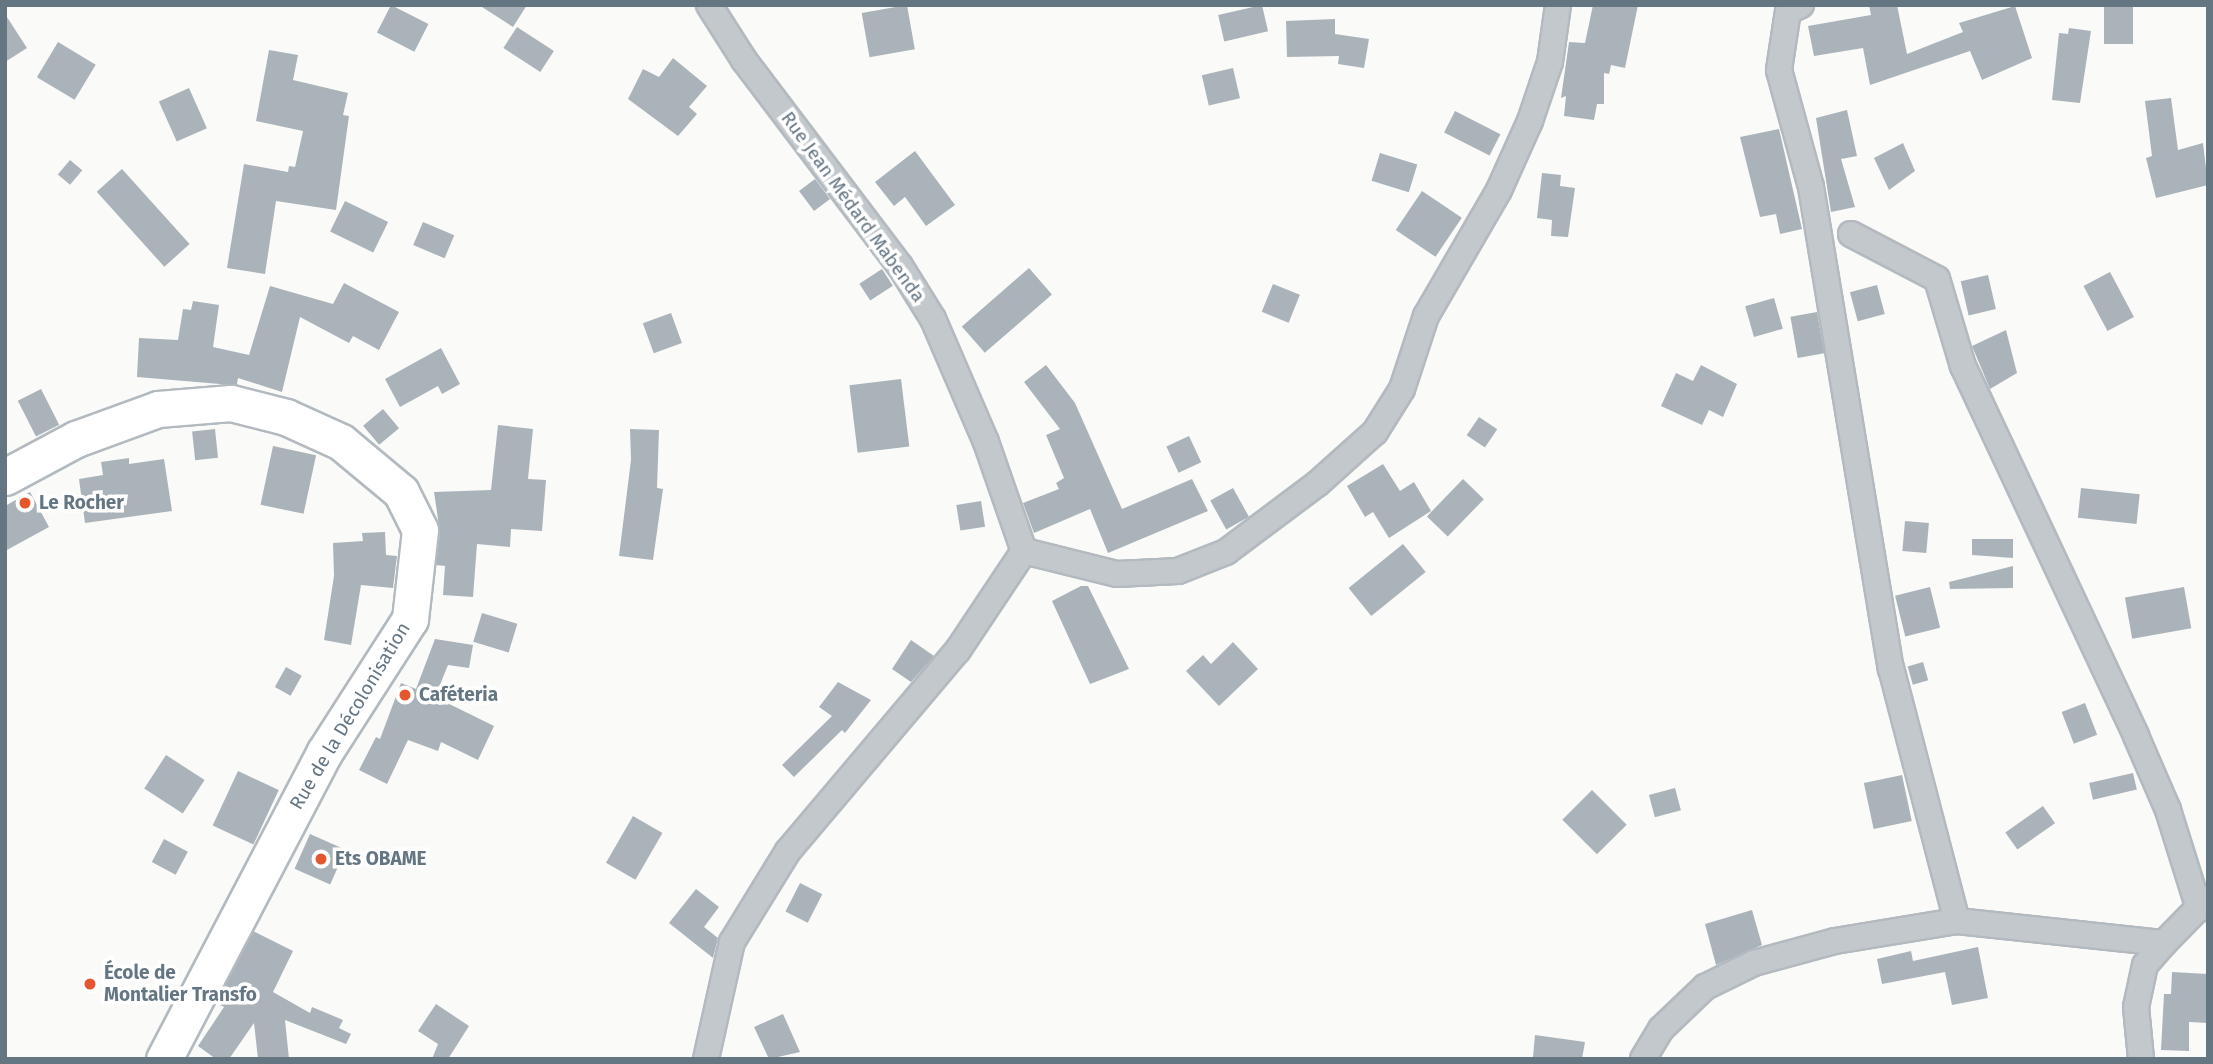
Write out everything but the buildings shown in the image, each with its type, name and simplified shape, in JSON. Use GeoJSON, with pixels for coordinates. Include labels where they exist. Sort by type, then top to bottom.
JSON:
{"type":"FeatureCollection","features":[{"type":"Feature","properties":{"kind":"street","name":"Rue Jean Médard Mabenda"},"geometry":{"type":"LineString","coordinates":[[709,5],[901,266],[933,319],[986,442],[1024,551]]}},
{"type":"Feature","properties":{"kind":"street"},"geometry":{"type":"LineString","coordinates":[[706,1059],[732,942],[788,852],[958,650],[1024,551],[1116,573],[1178,571],[1226,552],[1317,484],[1375,432],[1402,389],[1426,316],[1499,190],[1530,121],[1550,62],[1558,5]]}},
{"type":"Feature","properties":{"kind":"street"},"geometry":{"type":"LineString","coordinates":[[1801,5],[1788,11],[1779,70],[1811,187],[1891,668],[1957,921]]}},
{"type":"Feature","properties":{"kind":"street"},"geometry":{"type":"LineString","coordinates":[[1851,234],[1937,279],[1963,366],[2136,736],[2168,810],[2203,903],[2145,965],[2136,1007],[2141,1059]]}},
{"type":"Feature","properties":{"kind":"street","name":"Rue de la Décolonisation"},"geometry":{"type":"LineString","coordinates":[[5,477],[76,439],[145,414],[181,404],[231,403],[286,417],[341,442],[401,492],[420,530],[410,620],[324,753],[164,1059]]}},
{"type":"Feature","properties":{"kind":"street"},"geometry":{"type":"LineString","coordinates":[[1643,1059],[1661,1029],[1705,987],[1754,963],[1835,941],[1957,921],[2164,943]]}},
{"type":"Feature","properties":{"kind":"place","name":"Le Rocher"},"geometry":{"type":"Point","coordinates":[25,503]}},
{"type":"Feature","properties":{"kind":"place","name":"Caféteria"},"geometry":{"type":"Point","coordinates":[405,695]}},
{"type":"Feature","properties":{"kind":"place","name":"Ets OBAME"},"geometry":{"type":"Point","coordinates":[321,859]}},
{"type":"Feature","properties":{"kind":"place","name":"École de Montalier Transfo"},"geometry":{"type":"Point","coordinates":[90,984]}}]}
